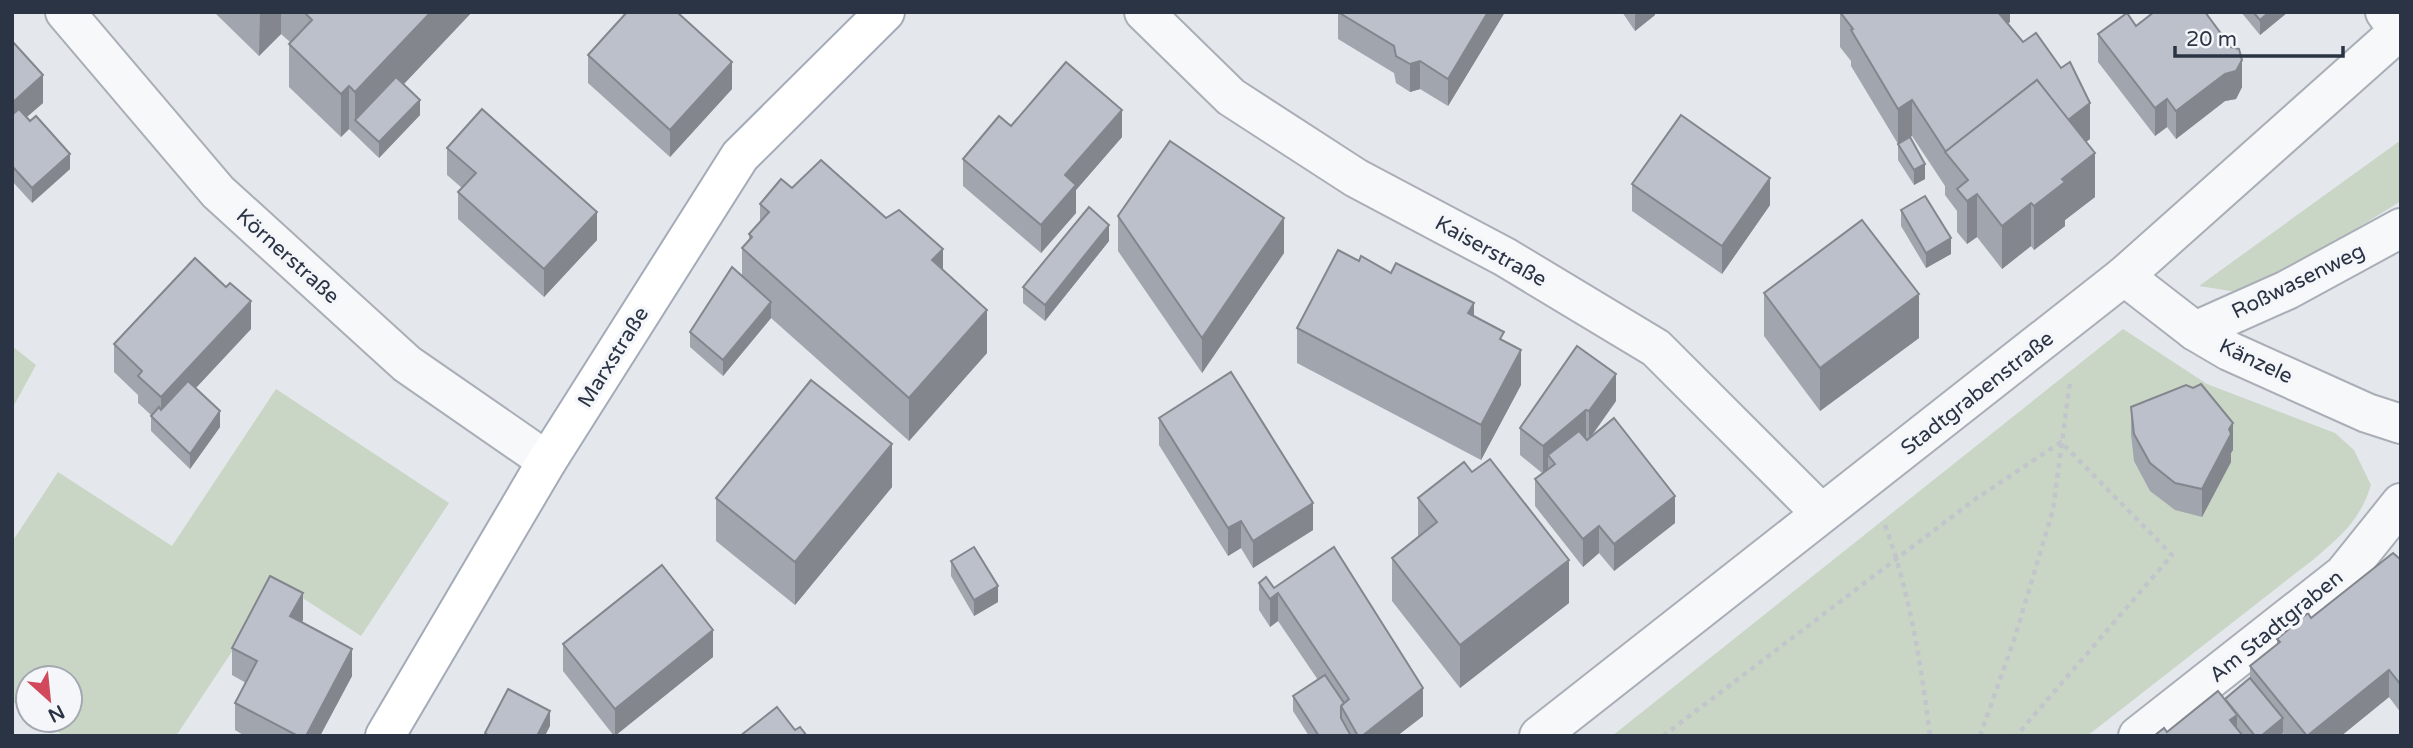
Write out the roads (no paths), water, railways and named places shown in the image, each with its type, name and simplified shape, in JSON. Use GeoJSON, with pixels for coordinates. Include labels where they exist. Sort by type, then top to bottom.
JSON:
{"type":"FeatureCollection","features":[{"type":"Feature","properties":{"kind":"main road","name":"Marxstraße"},"geometry":{"type":"LineString","coordinates":[[385,736],[547,461],[740,156],[885,12]]}},
{"type":"Feature","properties":{"kind":"street","name":"Körnerstraße"},"geometry":{"type":"LineString","coordinates":[[65,12],[218,192],[407,364],[547,461]]}},
{"type":"Feature","properties":{"kind":"street","name":"Kaiserstraße"},"geometry":{"type":"LineString","coordinates":[[1144,12],[1231,97],[1356,178],[1506,257],[1656,348],[1821,513]]}},
{"type":"Feature","properties":{"kind":"street","name":"Stadtgrabenstraße"},"geometry":{"type":"LineString","coordinates":[[1539,736],[2124,276],[2392,22]]}},
{"type":"Feature","properties":{"kind":"street","name":"Roßwasenweg"},"geometry":{"type":"LineString","coordinates":[[2195,331],[2287,290],[2401,228]]}},
{"type":"Feature","properties":{"kind":"street","name":"Känzele"},"geometry":{"type":"LineString","coordinates":[[2124,276],[2195,331],[2229,351],[2367,413],[2401,424]]}},
{"type":"Feature","properties":{"kind":"street","name":"Am Stadtgraben"},"geometry":{"type":"LineString","coordinates":[[2138,736],[2344,574],[2401,503]]}}]}
